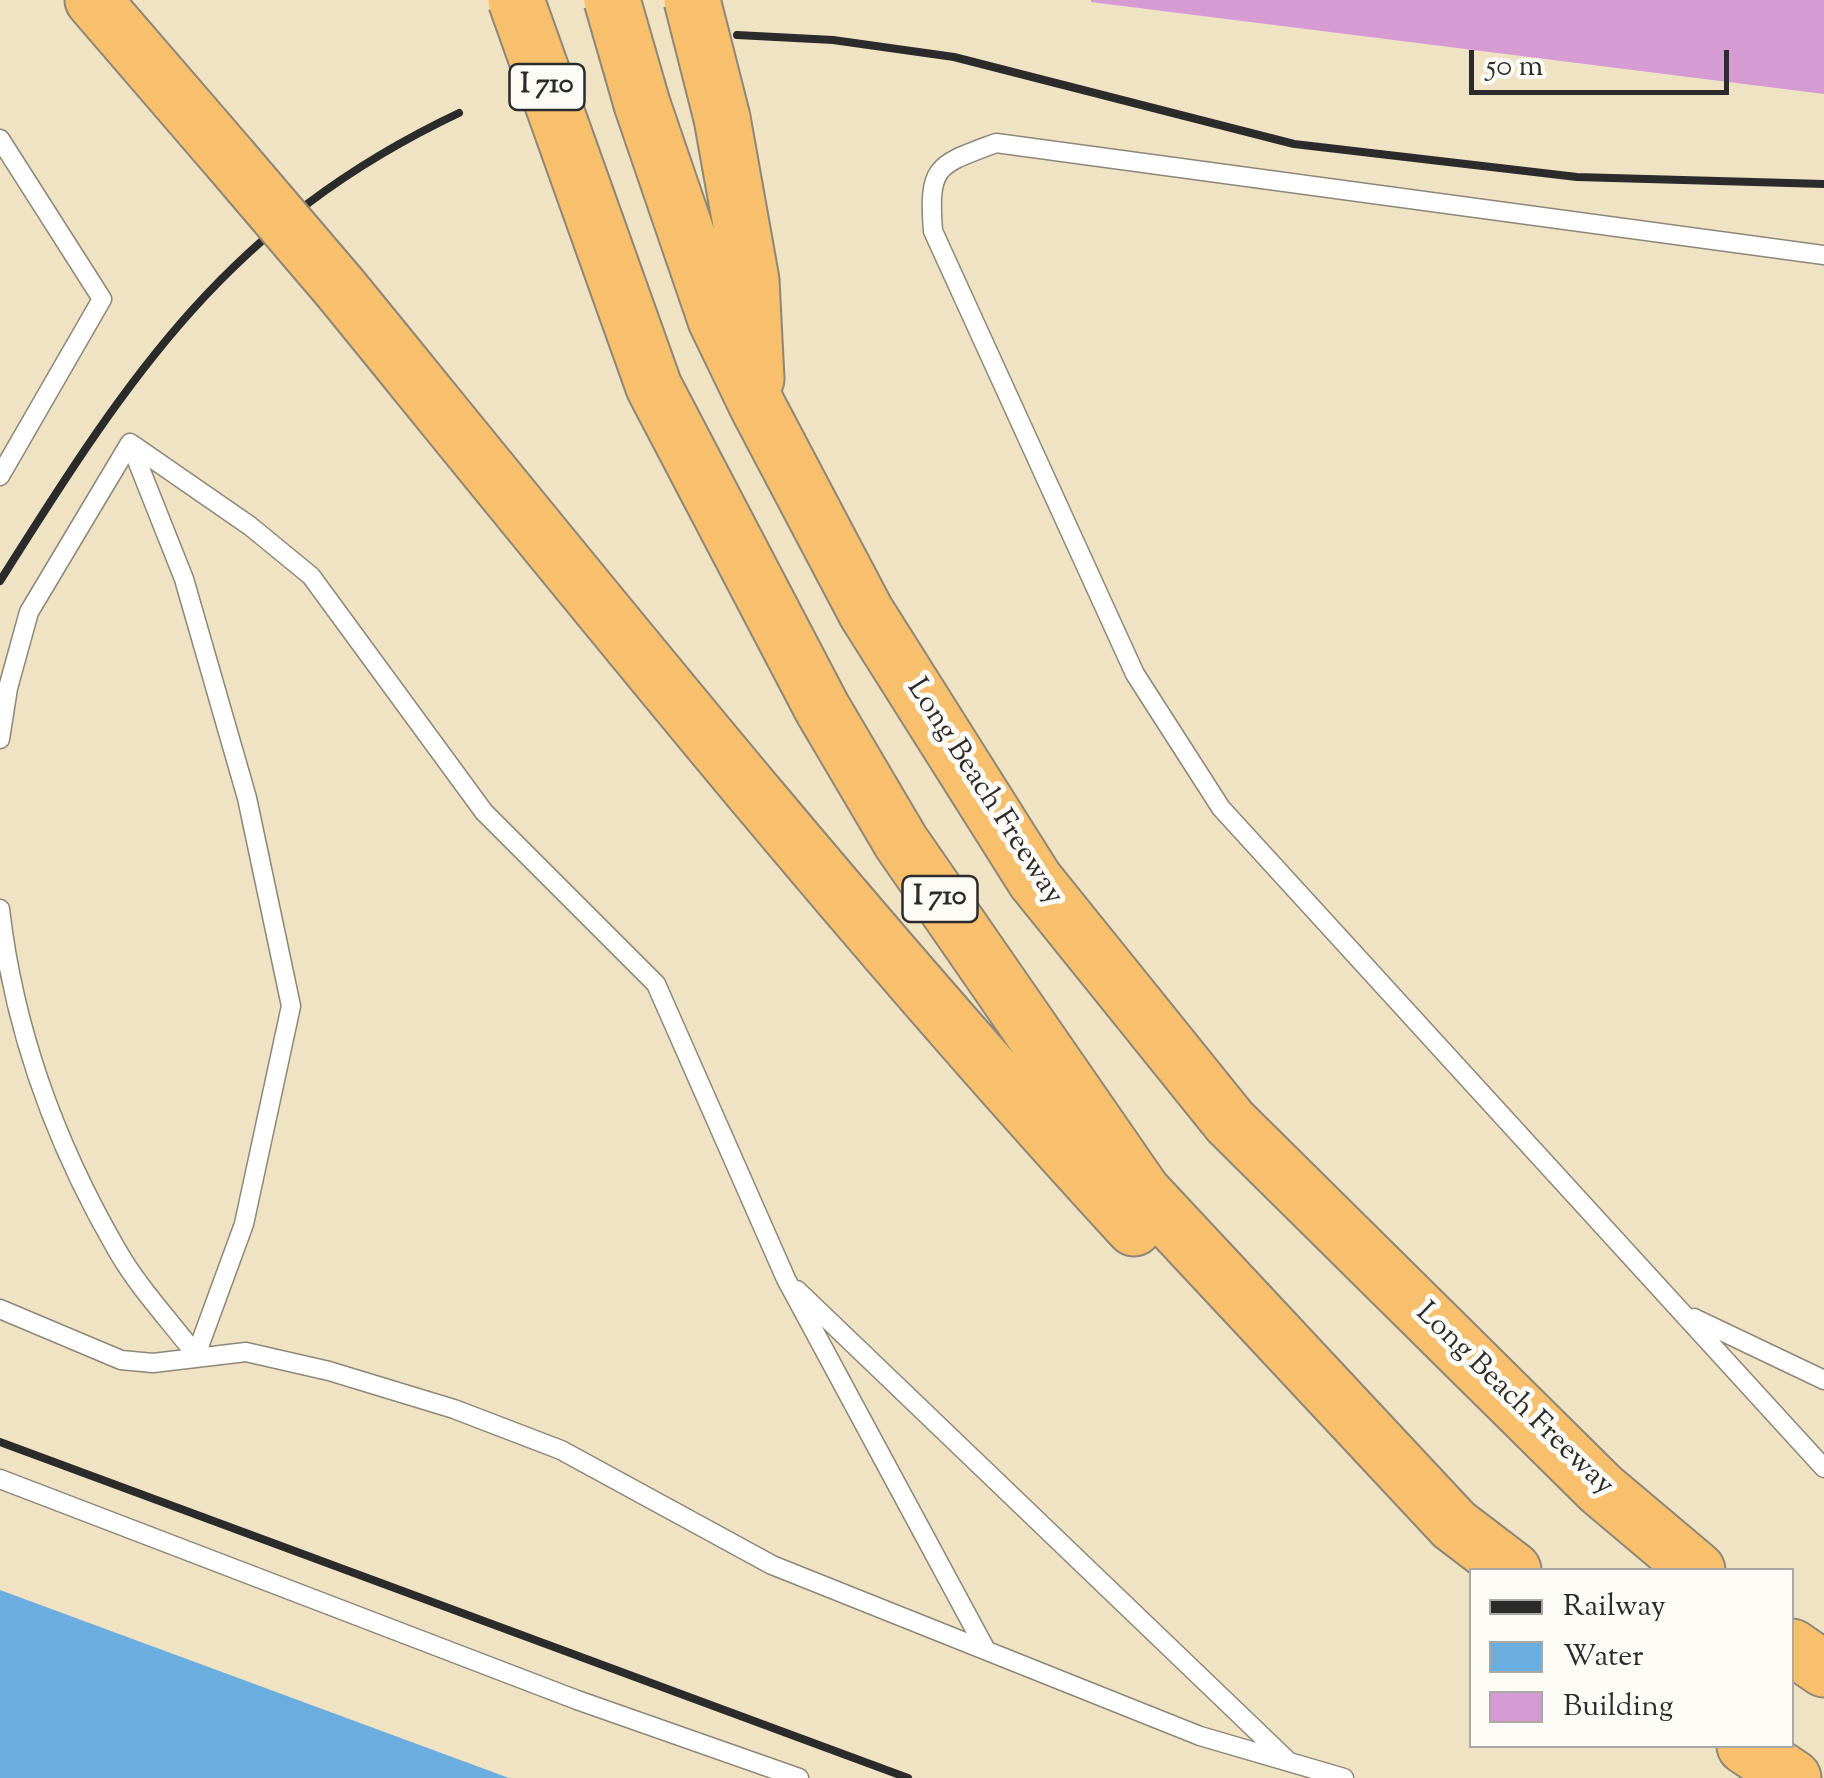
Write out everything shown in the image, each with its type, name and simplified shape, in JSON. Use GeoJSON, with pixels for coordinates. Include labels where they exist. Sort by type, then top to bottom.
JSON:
{"type":"FeatureCollection","features":[{"type":"Feature","properties":{"kind":"highway"},"geometry":{"type":"LineString","coordinates":[[93,0],[340,289],[678,702],[972,1052],[1192,1291],[1454,1526]]}},
{"type":"Feature","properties":{"kind":"highway","name":"I 710"},"geometry":{"type":"LineString","coordinates":[[516,0],[654,386],[822,708],[900,842],[1143,1192],[1454,1526],[1510,1568]]}},
{"type":"Feature","properties":{"kind":"highway","name":"Long Beach Freeway"},"geometry":{"type":"LineString","coordinates":[[612,0],[656,146],[716,320],[866,612],[1034,880],[1230,1122],[1601,1489],[1695,1568]]}},
{"type":"Feature","properties":{"kind":"highway"},"geometry":{"type":"LineString","coordinates":[[692,0],[722,118],[751,280],[758,407]]}},
{"type":"Feature","properties":{"kind":"highway"},"geometry":{"type":"LineString","coordinates":[[1794,1648],[1824,1669]]}},
{"type":"Feature","properties":{"kind":"highway"},"geometry":{"type":"LineString","coordinates":[[1747,1748],[1792,1778]]}},
{"type":"Feature","properties":{"kind":"lane"},"geometry":{"type":"LineString","coordinates":[[0,139],[102,299],[0,476]]}},
{"type":"Feature","properties":{"kind":"lane"},"geometry":{"type":"LineString","coordinates":[[1824,255],[996,144],[946,162],[930,188],[933,231],[1135,674],[1222,808],[1824,1468]]}},
{"type":"Feature","properties":{"kind":"lane"},"geometry":{"type":"LineString","coordinates":[[0,739],[8,688],[30,612],[130,443]]}},
{"type":"Feature","properties":{"kind":"lane"},"geometry":{"type":"LineString","coordinates":[[130,443],[250,526],[311,576],[484,812],[656,984],[786,1279],[986,1650]]}},
{"type":"Feature","properties":{"kind":"lane"},"geometry":{"type":"LineString","coordinates":[[130,443],[184,580],[236,762],[290,1006],[244,1224],[196,1355]]}},
{"type":"Feature","properties":{"kind":"lane"},"geometry":{"type":"LineString","coordinates":[[0,909],[8,975],[32,1068],[70,1162],[118,1253],[196,1355]]}},
{"type":"Feature","properties":{"kind":"lane"},"geometry":{"type":"LineString","coordinates":[[786,1279],[1288,1762]]}},
{"type":"Feature","properties":{"kind":"lane"},"geometry":{"type":"LineString","coordinates":[[0,1309],[121,1360],[153,1362],[246,1352],[329,1371],[454,1409],[560,1450],[772,1565],[1200,1736],[1344,1778]]}},
{"type":"Feature","properties":{"kind":"lane"},"geometry":{"type":"LineString","coordinates":[[1684,1314],[1824,1380]]}},
{"type":"Feature","properties":{"kind":"lane"},"geometry":{"type":"LineString","coordinates":[[0,1479],[578,1700],[799,1778]]}},
{"type":"Feature","properties":{"kind":"water"},"geometry":{"type":"Polygon","coordinates":[[[0,1590],[509,1778],[0,1778],[0,1590]]]}},
{"type":"Feature","properties":{"kind":"building"},"geometry":{"type":"Polygon","coordinates":[[[1824,0],[1824,94],[1091,2],[1824,0]]]}},
{"type":"Feature","properties":{"kind":"railway"},"geometry":{"type":"LineString","coordinates":[[737,35],[833,40],[954,57],[1294,144],[1577,177],[1824,184]]}},
{"type":"Feature","properties":{"kind":"railway"},"geometry":{"type":"LineString","coordinates":[[0,581],[95,435],[192,310],[247,254],[309,203],[379,156],[459,113]]}},
{"type":"Feature","properties":{"kind":"railway"},"geometry":{"type":"LineString","coordinates":[[0,1442],[908,1778]]}}]}
